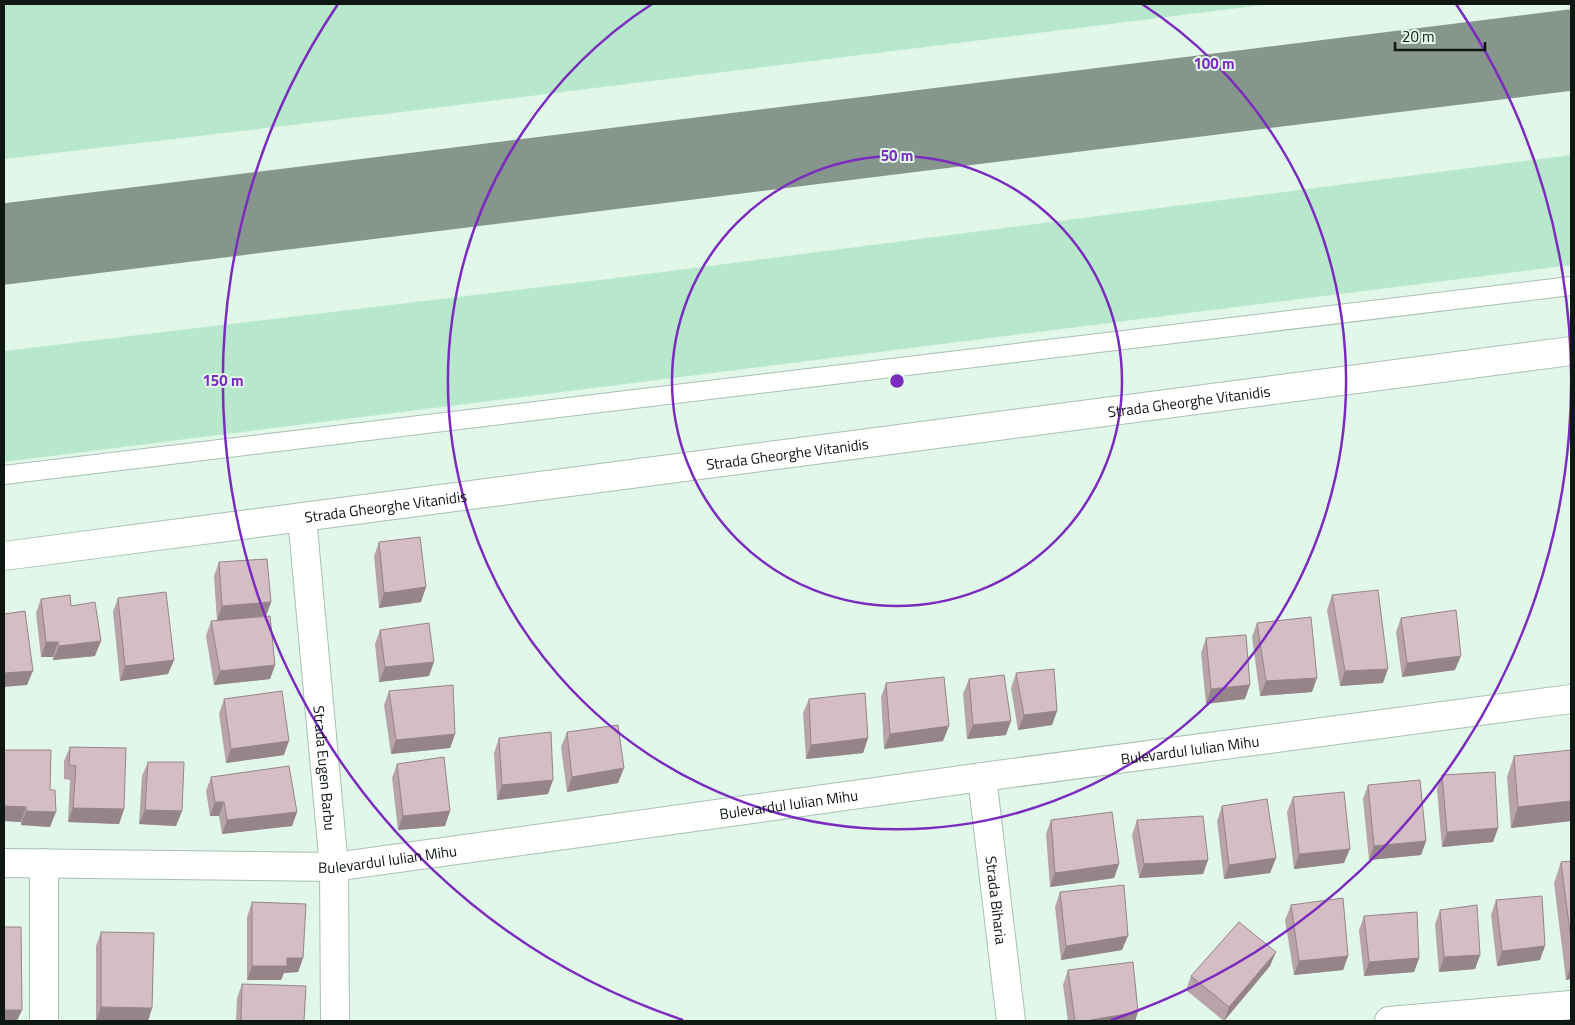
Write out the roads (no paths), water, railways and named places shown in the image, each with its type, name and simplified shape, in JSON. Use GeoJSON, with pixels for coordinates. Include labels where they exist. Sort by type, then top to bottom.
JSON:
{"type":"FeatureCollection","features":[{"type":"Feature","properties":{"kind":"street","name":"Strada Gheorghe Vitanidis"},"geometry":{"type":"LineString","coordinates":[[4,556],[1571,351]]}},
{"type":"Feature","properties":{"kind":"street","name":"Strada Eugen Barbu"},"geometry":{"type":"LineString","coordinates":[[302,517],[334,867],[334,1021]]}},
{"type":"Feature","properties":{"kind":"street","name":"Bulevardul Iulian Mihu"},"geometry":{"type":"LineString","coordinates":[[4,863],[334,867],[982,777],[1571,699]]}},
{"type":"Feature","properties":{"kind":"street","name":"Strada Biharia"},"geometry":{"type":"LineString","coordinates":[[982,777],[1011,1021]]}},
{"type":"Feature","properties":{"kind":"street"},"geometry":{"type":"LineString","coordinates":[[44,863],[44,1021]]}},
{"type":"Feature","properties":{"kind":"street"},"geometry":{"type":"LineString","coordinates":[[1388,1021],[1571,1005]]}},
{"type":"Feature","properties":{"kind":"lane"},"geometry":{"type":"LineString","coordinates":[[4,475],[1571,286]]}}]}
